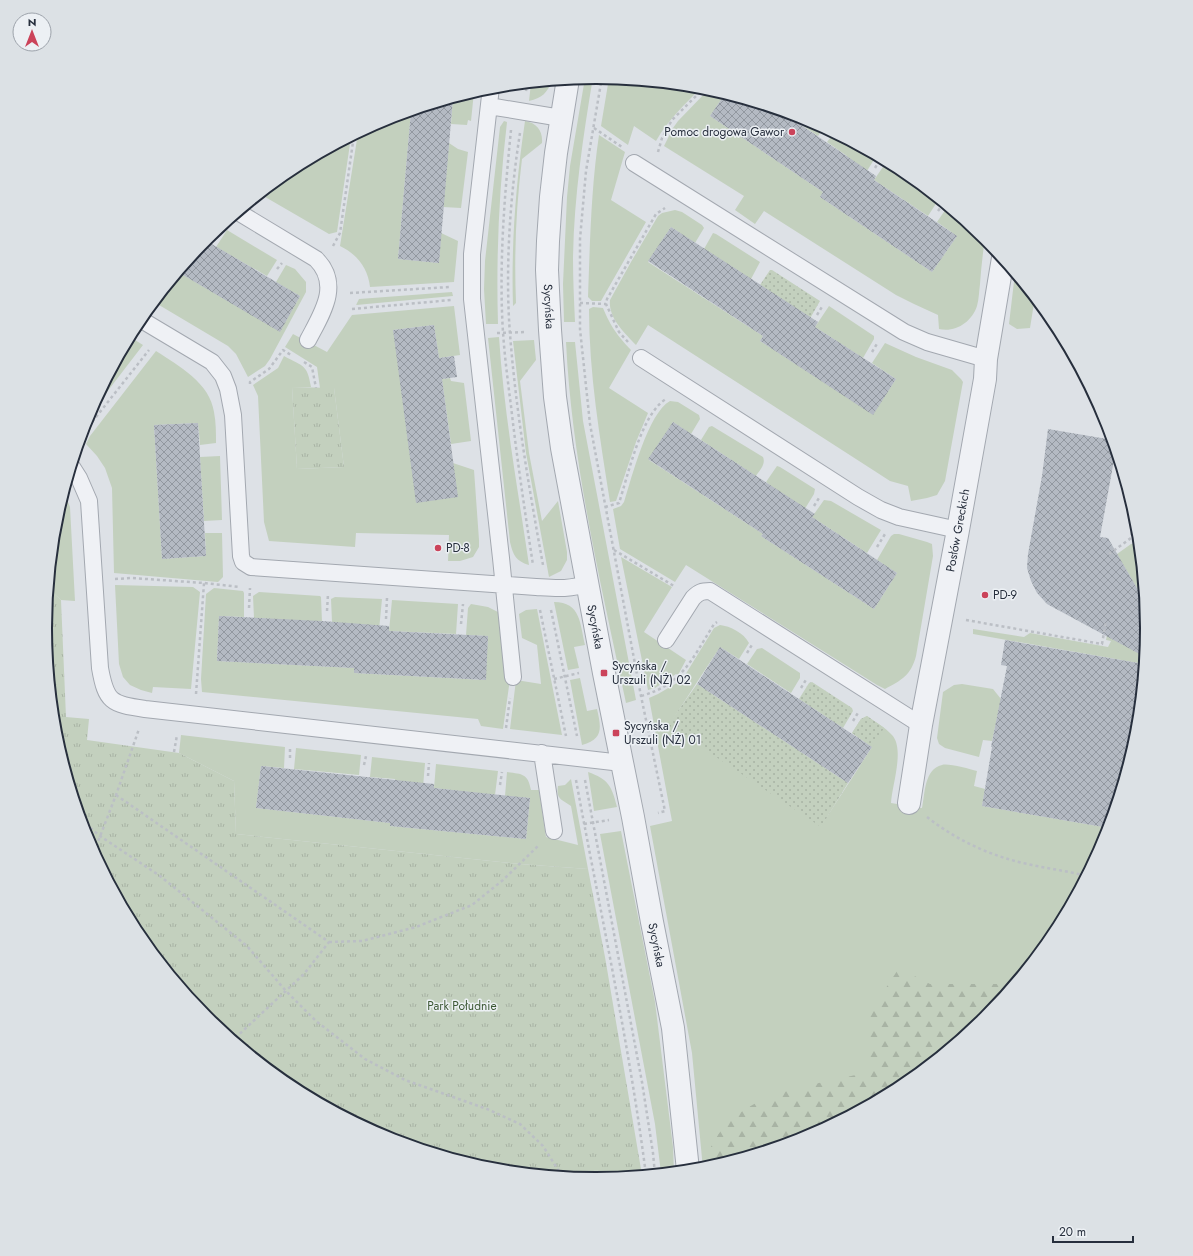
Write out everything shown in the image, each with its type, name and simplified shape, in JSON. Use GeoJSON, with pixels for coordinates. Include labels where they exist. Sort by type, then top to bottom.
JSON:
{"type":"FeatureCollection","features":[{"type":"Feature","properties":{"kind":"street","name":"Sycyńska"},"geometry":{"type":"LineString","coordinates":[[567,85],[561,118],[551,197],[548,241],[547,270],[555,397],[562,448],[604,673],[673,1028],[687,1165]]}},
{"type":"Feature","properties":{"kind":"street","name":"Posłów Greckich"},"geometry":{"type":"LineString","coordinates":[[909,803],[921,725],[985,379],[986,359],[1002,265]]}},
{"type":"Feature","properties":{"kind":"lane"},"geometry":{"type":"LineString","coordinates":[[490,94],[472,254],[472,292],[513,677]]}},
{"type":"Feature","properties":{"kind":"lane"},"geometry":{"type":"LineString","coordinates":[[489,106],[561,118]]}},
{"type":"Feature","properties":{"kind":"lane"},"geometry":{"type":"LineString","coordinates":[[634,163],[904,332],[927,342],[986,359]]}},
{"type":"Feature","properties":{"kind":"lane"},"geometry":{"type":"LineString","coordinates":[[242,215],[316,259],[322,265],[328,279],[329,294],[324,309],[308,340]]}},
{"type":"Feature","properties":{"kind":"lane"},"geometry":{"type":"LineString","coordinates":[[146,323],[212,362],[223,376],[228,389],[233,415],[241,556],[243,562],[251,567],[541,587],[570,588],[579,587],[588,583]]}},
{"type":"Feature","properties":{"kind":"lane"},"geometry":{"type":"LineString","coordinates":[[641,358],[858,497],[881,510],[907,519],[958,530]]}},
{"type":"Feature","properties":{"kind":"lane"},"geometry":{"type":"LineString","coordinates":[[75,472],[89,501],[100,668],[104,688],[109,697],[115,702],[124,706],[145,709],[622,763]]}},
{"type":"Feature","properties":{"kind":"lane"},"geometry":{"type":"LineString","coordinates":[[666,640],[693,598],[698,593],[710,591],[921,725]]}},
{"type":"Feature","properties":{"kind":"lane"},"geometry":{"type":"LineString","coordinates":[[542,753],[554,831]]}},
{"type":"Feature","properties":{"kind":"path"},"geometry":{"type":"LineString","coordinates":[[584,824],[665,811],[590,424],[580,329],[580,239],[586,171],[601,84]]}},
{"type":"Feature","properties":{"kind":"path"},"geometry":{"type":"LineString","coordinates":[[525,88],[518,111],[506,181],[502,246],[504,349],[518,468],[541,587],[564,676],[584,824],[640,1123],[645,1170]]}},
{"type":"Feature","properties":{"kind":"path"},"geometry":{"type":"LineString","coordinates":[[656,177],[656,164],[662,138],[672,120],[699,93]]}},
{"type":"Feature","properties":{"kind":"path"},"geometry":{"type":"LineString","coordinates":[[518,111],[510,236],[509,282],[510,332],[514,380],[524,460],[554,679],[593,823],[642,1082],[655,1169]]}},
{"type":"Feature","properties":{"kind":"path"},"geometry":{"type":"LineString","coordinates":[[594,128],[633,154],[634,163]]}},
{"type":"Feature","properties":{"kind":"path"},"geometry":{"type":"LineString","coordinates":[[332,246],[340,233],[353,141]]}},
{"type":"Feature","properties":{"kind":"path"},"geometry":{"type":"LineString","coordinates":[[875,168],[879,162]]}},
{"type":"Feature","properties":{"kind":"path"},"geometry":{"type":"LineString","coordinates":[[641,358],[619,332],[606,304],[607,299],[656,214],[663,208],[671,207]]}},
{"type":"Feature","properties":{"kind":"path"},"geometry":{"type":"LineString","coordinates":[[938,211],[941,207]]}},
{"type":"Feature","properties":{"kind":"path"},"geometry":{"type":"LineString","coordinates":[[329,294],[453,286]]}},
{"type":"Feature","properties":{"kind":"path"},"geometry":{"type":"LineString","coordinates":[[352,309],[454,300]]}},
{"type":"Feature","properties":{"kind":"path"},"geometry":{"type":"LineString","coordinates":[[580,303],[606,304]]}},
{"type":"Feature","properties":{"kind":"path"},"geometry":{"type":"LineString","coordinates":[[476,334],[580,329]]}},
{"type":"Feature","properties":{"kind":"path"},"geometry":{"type":"LineString","coordinates":[[872,352],[880,337]]}},
{"type":"Feature","properties":{"kind":"path"},"geometry":{"type":"LineString","coordinates":[[251,390],[250,382],[269,369],[283,350],[286,343]]}},
{"type":"Feature","properties":{"kind":"path"},"geometry":{"type":"LineString","coordinates":[[93,421],[152,345]]}},
{"type":"Feature","properties":{"kind":"path"},"geometry":{"type":"LineString","coordinates":[[283,350],[294,357]]}},
{"type":"Feature","properties":{"kind":"path"},"geometry":{"type":"LineString","coordinates":[[300,360],[312,367],[316,388]]}},
{"type":"Feature","properties":{"kind":"path"},"geometry":{"type":"LineString","coordinates":[[605,507],[619,503],[639,440],[646,424],[659,404],[673,397]]}},
{"type":"Feature","properties":{"kind":"path"},"geometry":{"type":"LineString","coordinates":[[877,547],[889,528],[904,531],[907,519]]}},
{"type":"Feature","properties":{"kind":"path"},"geometry":{"type":"LineString","coordinates":[[1109,554],[1130,538],[1132,528]]}},
{"type":"Feature","properties":{"kind":"path"},"geometry":{"type":"LineString","coordinates":[[614,550],[693,598]]}},
{"type":"Feature","properties":{"kind":"path"},"geometry":{"type":"LineString","coordinates":[[110,579],[132,578]]}},
{"type":"Feature","properties":{"kind":"path"},"geometry":{"type":"LineString","coordinates":[[227,580],[228,586]]}},
{"type":"Feature","properties":{"kind":"path"},"geometry":{"type":"LineString","coordinates":[[195,699],[204,583]]}},
{"type":"Feature","properties":{"kind":"path"},"geometry":{"type":"LineString","coordinates":[[249,608],[250,588]]}},
{"type":"Feature","properties":{"kind":"path"},"geometry":{"type":"LineString","coordinates":[[327,611],[328,593]]}},
{"type":"Feature","properties":{"kind":"path"},"geometry":{"type":"LineString","coordinates":[[386,619],[388,596]]}},
{"type":"Feature","properties":{"kind":"path"},"geometry":{"type":"LineString","coordinates":[[461,624],[463,601]]}},
{"type":"Feature","properties":{"kind":"path"},"geometry":{"type":"LineString","coordinates":[[942,616],[1102,644],[1106,621]]}},
{"type":"Feature","properties":{"kind":"path"},"geometry":{"type":"LineString","coordinates":[[642,696],[655,692],[678,678],[686,669],[714,624],[720,621]]}},
{"type":"Feature","properties":{"kind":"path"},"geometry":{"type":"LineString","coordinates":[[747,652],[756,639]]}},
{"type":"Feature","properties":{"kind":"path"},"geometry":{"type":"LineString","coordinates":[[554,679],[580,673]]}},
{"type":"Feature","properties":{"kind":"path"},"geometry":{"type":"LineString","coordinates":[[801,688],[809,675]]}},
{"type":"Feature","properties":{"kind":"path"},"geometry":{"type":"LineString","coordinates":[[505,732],[513,677]]}},
{"type":"Feature","properties":{"kind":"path"},"geometry":{"type":"LineString","coordinates":[[853,721],[861,707]]}},
{"type":"Feature","properties":{"kind":"path"},"geometry":{"type":"LineString","coordinates":[[97,844],[116,796],[145,709]]}},
{"type":"Feature","properties":{"kind":"path"},"geometry":{"type":"LineString","coordinates":[[290,744],[290,758]]}},
{"type":"Feature","properties":{"kind":"path"},"geometry":{"type":"LineString","coordinates":[[364,765],[366,753]]}},
{"type":"Feature","properties":{"kind":"path"},"geometry":{"type":"LineString","coordinates":[[428,776],[429,760]]}},
{"type":"Feature","properties":{"kind":"path"},"geometry":{"type":"LineString","coordinates":[[500,785],[502,768]]}},
{"type":"Feature","properties":{"kind":"path"},"geometry":{"type":"LineString","coordinates":[[116,796],[329,942],[362,941],[416,927],[472,905],[503,880],[554,831]]}},
{"type":"Feature","properties":{"kind":"path"},"geometry":{"type":"LineString","coordinates":[[909,803],[946,832],[991,854],[1032,865],[1082,875]]}},
{"type":"Feature","properties":{"kind":"path"},"geometry":{"type":"LineString","coordinates":[[90,828],[100,836],[160,876],[247,946],[286,991],[316,1021],[365,1059],[405,1080],[487,1109],[520,1124],[543,1146],[559,1171]]}},
{"type":"Feature","properties":{"kind":"path"},"geometry":{"type":"LineString","coordinates":[[237,1037],[304,974],[329,942]]}},
{"type":"Feature","properties":{"kind":"green space"},"geometry":{"type":"Polygon","coordinates":[[[584,84],[592,84],[575,212],[573,282],[575,322],[564,322],[563,284],[570,166],[584,84]]]}},
{"type":"Feature","properties":{"kind":"green space"},"geometry":{"type":"Polygon","coordinates":[[[608,84],[668,88],[696,93],[671,119],[656,141],[634,126],[628,145],[601,126],[608,84]]]}},
{"type":"Feature","properties":{"kind":"green space"},"geometry":{"type":"Polygon","coordinates":[[[550,86],[544,94],[529,101],[530,88],[550,86]]]}},
{"type":"Feature","properties":{"kind":"green space"},"geometry":{"type":"Polygon","coordinates":[[[704,94],[722,98],[710,116],[823,192],[820,197],[932,272],[957,236],[937,222],[945,210],[984,245],[978,301],[975,312],[967,321],[957,328],[945,330],[939,329],[938,315],[896,295],[764,211],[755,224],[735,210],[744,196],[664,146],[678,121],[704,94]]]}},
{"type":"Feature","properties":{"kind":"green space"},"geometry":{"type":"Polygon","coordinates":[[[473,98],[471,121],[468,120],[467,125],[451,124],[453,103],[473,98]]]}},
{"type":"Feature","properties":{"kind":"green space"},"geometry":{"type":"Polygon","coordinates":[[[411,116],[398,259],[439,263],[441,233],[458,241],[454,282],[370,287],[367,274],[361,262],[352,253],[340,246],[357,140],[411,116]]]}},
{"type":"Feature","properties":{"kind":"green space"},"geometry":{"type":"Polygon","coordinates":[[[504,121],[507,122],[499,223],[497,273],[498,324],[486,324],[484,289],[485,261],[500,127],[504,121]]]}},
{"type":"Feature","properties":{"kind":"green space"},"geometry":{"type":"Polygon","coordinates":[[[525,121],[538,128],[542,143],[522,159],[516,231],[516,303],[513,306],[515,213],[525,121]]]}},
{"type":"Feature","properties":{"kind":"green space"},"geometry":{"type":"Polygon","coordinates":[[[796,122],[820,132],[818,136],[796,122]]]}},
{"type":"Feature","properties":{"kind":"green space"},"geometry":{"type":"Polygon","coordinates":[[[599,135],[625,152],[611,200],[646,222],[601,301],[592,301],[588,297],[590,236],[594,176],[599,135]]]}},
{"type":"Feature","properties":{"kind":"green space"},"geometry":{"type":"Polygon","coordinates":[[[831,137],[874,159],[865,174],[844,160],[847,156],[827,142],[831,137]]]}},
{"type":"Feature","properties":{"kind":"green space"},"geometry":{"type":"Polygon","coordinates":[[[350,143],[337,232],[329,234],[264,197],[324,156],[350,143]]]}},
{"type":"Feature","properties":{"kind":"green space"},"geometry":{"type":"Polygon","coordinates":[[[449,143],[458,149],[468,152],[461,208],[443,207],[449,143]]]}},
{"type":"Feature","properties":{"kind":"green space"},"geometry":{"type":"Polygon","coordinates":[[[884,165],[936,203],[928,216],[874,180],[884,165]]]}},
{"type":"Feature","properties":{"kind":"green space"},"geometry":{"type":"Polygon","coordinates":[[[675,210],[682,212],[702,225],[704,228],[695,243],[671,227],[648,262],[763,336],[760,341],[873,414],[896,379],[872,363],[885,343],[916,357],[952,370],[961,379],[963,382],[945,481],[937,495],[911,501],[908,486],[890,481],[648,325],[636,345],[614,319],[610,307],[610,300],[658,216],[662,213],[675,210]]]}},
{"type":"Feature","properties":{"kind":"green space"},"geometry":{"type":"Polygon","coordinates":[[[227,230],[277,260],[267,276],[216,247],[227,230]]]}},
{"type":"Feature","properties":{"kind":"green space"},"geometry":{"type":"Polygon","coordinates":[[[713,233],[760,262],[751,279],[704,249],[713,233]]]}},
{"type":"Feature","properties":{"kind":"green space"},"geometry":{"type":"Polygon","coordinates":[[[286,265],[295,269],[306,282],[306,292],[270,359],[265,366],[248,377],[236,354],[228,346],[159,305],[183,275],[280,331],[300,296],[276,282],[286,265]]]}},
{"type":"Feature","properties":{"kind":"green space"},"geometry":{"type":"Polygon","coordinates":[[[770,270],[820,301],[808,322],[785,301],[760,285],[770,270]]]}},
{"type":"Feature","properties":{"kind":"green space"},"geometry":{"type":"Polygon","coordinates":[[[1014,279],[1034,305],[1030,328],[1017,329],[1009,324],[1014,279]]]}},
{"type":"Feature","properties":{"kind":"green space"},"geometry":{"type":"Polygon","coordinates":[[[452,292],[453,296],[356,305],[359,299],[452,292]]]}},
{"type":"Feature","properties":{"kind":"green space"},"geometry":{"type":"Polygon","coordinates":[[[454,306],[460,355],[439,358],[434,325],[393,330],[453,463],[474,470],[479,547],[473,557],[460,561],[448,561],[449,535],[356,533],[355,547],[269,541],[264,522],[258,396],[253,385],[278,368],[284,356],[304,367],[308,374],[311,387],[292,387],[297,469],[344,467],[334,388],[320,388],[317,367],[285,347],[293,334],[327,352],[352,315],[454,306]]]}},
{"type":"Feature","properties":{"kind":"green space"},"geometry":{"type":"Polygon","coordinates":[[[829,306],[874,336],[874,339],[863,358],[815,327],[829,306]]]}},
{"type":"Feature","properties":{"kind":"green space"},"geometry":{"type":"Polygon","coordinates":[[[593,307],[603,308],[615,330],[631,350],[609,388],[648,413],[636,442],[616,501],[610,502],[593,382],[589,333],[589,309],[593,307]]]}},
{"type":"Feature","properties":{"kind":"green space"},"geometry":{"type":"Polygon","coordinates":[[[499,337],[508,423],[529,565],[521,562],[516,557],[512,551],[510,542],[488,338],[499,337]]]}},
{"type":"Feature","properties":{"kind":"green space"},"geometry":{"type":"Polygon","coordinates":[[[135,340],[143,345],[104,396],[135,340]]]}},
{"type":"Feature","properties":{"kind":"green space"},"geometry":{"type":"Polygon","coordinates":[[[534,340],[536,360],[520,381],[529,453],[542,521],[558,501],[567,552],[567,560],[561,571],[549,577],[526,453],[513,341],[534,340]]]}},
{"type":"Feature","properties":{"kind":"green space"},"geometry":{"type":"Polygon","coordinates":[[[566,342],[575,342],[583,421],[636,700],[626,703],[581,478],[569,388],[566,342]]]}},
{"type":"Feature","properties":{"kind":"green space"},"geometry":{"type":"Polygon","coordinates":[[[156,351],[192,376],[206,392],[214,412],[216,431],[216,443],[200,445],[198,423],[154,425],[162,559],[206,556],[205,533],[222,533],[223,577],[218,582],[114,573],[112,488],[105,468],[86,444],[90,436],[156,351]]]}},
{"type":"Feature","properties":{"kind":"green space"},"geometry":{"type":"Polygon","coordinates":[[[450,378],[451,381],[464,383],[471,441],[451,444],[442,379],[450,378]]]}},
{"type":"Feature","properties":{"kind":"green space"},"geometry":{"type":"Polygon","coordinates":[[[292,387],[334,388],[344,467],[297,469],[292,387]]]}},
{"type":"Feature","properties":{"kind":"green space"},"geometry":{"type":"Polygon","coordinates":[[[670,401],[678,402],[699,415],[700,419],[691,434],[673,422],[649,460],[763,534],[761,536],[874,609],[897,573],[877,560],[891,536],[894,534],[899,534],[932,544],[933,556],[916,656],[914,663],[905,676],[885,689],[686,565],[675,582],[620,549],[613,509],[621,506],[624,502],[636,462],[648,432],[662,408],[670,401]]]}},
{"type":"Feature","properties":{"kind":"green space"},"geometry":{"type":"Polygon","coordinates":[[[712,426],[763,457],[763,465],[756,476],[701,440],[709,427],[712,426]]]}},
{"type":"Feature","properties":{"kind":"green space"},"geometry":{"type":"Polygon","coordinates":[[[220,456],[222,520],[204,521],[200,457],[220,456]]]}},
{"type":"Feature","properties":{"kind":"green space"},"geometry":{"type":"Polygon","coordinates":[[[777,466],[815,489],[814,494],[803,512],[766,482],[777,466]]]}},
{"type":"Feature","properties":{"kind":"green space"},"geometry":{"type":"Polygon","coordinates":[[[824,500],[831,501],[881,530],[867,553],[812,517],[824,500]]]}},
{"type":"Feature","properties":{"kind":"green space"},"geometry":{"type":"Polygon","coordinates":[[[67,501],[70,507],[75,601],[61,600],[53,592],[62,522],[67,501]]]}},
{"type":"Feature","properties":{"kind":"green space"},"geometry":{"type":"Polygon","coordinates":[[[1131,544],[1134,544],[1140,594],[1117,554],[1131,544]]]}},
{"type":"Feature","properties":{"kind":"green space"},"geometry":{"type":"Polygon","coordinates":[[[621,557],[672,587],[644,632],[686,660],[678,675],[676,674],[655,688],[648,690],[621,557]]]}},
{"type":"Feature","properties":{"kind":"green space"},"geometry":{"type":"Polygon","coordinates":[[[115,585],[193,587],[200,592],[191,689],[153,687],[152,693],[130,685],[123,677],[119,664],[115,585]]]}},
{"type":"Feature","properties":{"kind":"green space"},"geometry":{"type":"Polygon","coordinates":[[[214,588],[243,591],[244,593],[244,617],[219,616],[217,661],[354,668],[354,673],[485,680],[488,636],[466,635],[468,608],[471,604],[488,607],[498,612],[506,678],[510,679],[503,729],[481,726],[478,719],[202,692],[201,679],[206,594],[214,588]]]}},
{"type":"Feature","properties":{"kind":"green space"},"geometry":{"type":"Polygon","coordinates":[[[259,592],[320,596],[322,622],[254,618],[253,596],[259,592]]]}},
{"type":"Feature","properties":{"kind":"green space","name":"Park Południe"},"geometry":{"type":"Polygon","coordinates":[[[53,593],[61,600],[66,717],[89,719],[87,740],[179,753],[234,781],[236,834],[520,864],[588,869],[605,957],[641,1170],[596,1172],[525,1168],[456,1154],[421,1144],[388,1131],[324,1100],[294,1081],[237,1037],[211,1013],[187,987],[144,931],[108,869],[93,836],[81,803],[62,734],[53,664],[53,593]]]}},
{"type":"Feature","properties":{"kind":"green space"},"geometry":{"type":"Polygon","coordinates":[[[335,597],[382,599],[379,630],[332,622],[331,599],[335,597]]]}},
{"type":"Feature","properties":{"kind":"green space"},"geometry":{"type":"Polygon","coordinates":[[[392,600],[458,604],[456,634],[389,631],[392,600]]]}},
{"type":"Feature","properties":{"kind":"green space"},"geometry":{"type":"Polygon","coordinates":[[[554,602],[563,603],[570,606],[578,616],[585,645],[574,647],[579,668],[568,670],[554,602]]]}},
{"type":"Feature","properties":{"kind":"green space"},"geometry":{"type":"Polygon","coordinates":[[[537,609],[562,735],[510,729],[516,680],[541,684],[537,645],[522,638],[519,614],[526,610],[537,609]]]}},
{"type":"Feature","properties":{"kind":"green space"},"geometry":{"type":"Polygon","coordinates":[[[720,625],[728,627],[744,636],[749,643],[739,659],[720,647],[669,725],[821,826],[872,747],[852,733],[861,719],[867,716],[892,735],[896,741],[898,758],[891,803],[922,808],[926,783],[932,771],[936,767],[942,765],[959,766],[977,771],[974,786],[985,789],[982,806],[1103,827],[1085,869],[1049,931],[1006,987],[982,1013],[956,1037],[899,1081],[869,1100],[837,1116],[772,1144],[702,1162],[692,1053],[650,826],[672,821],[649,698],[682,680],[714,628],[720,625]]]}},
{"type":"Feature","properties":{"kind":"green space"},"geometry":{"type":"Polygon","coordinates":[[[973,629],[1024,637],[1030,633],[1108,647],[1111,641],[1106,640],[1108,630],[1141,634],[1140,663],[973,634],[973,629]]]}},
{"type":"Feature","properties":{"kind":"green space"},"geometry":{"type":"Polygon","coordinates":[[[762,648],[800,673],[800,678],[791,693],[747,664],[757,649],[762,648]]]}},
{"type":"Feature","properties":{"kind":"green space"},"geometry":{"type":"Polygon","coordinates":[[[580,678],[587,711],[597,709],[600,727],[597,736],[594,739],[582,745],[570,680],[580,678]]]}},
{"type":"Feature","properties":{"kind":"green space"},"geometry":{"type":"Polygon","coordinates":[[[812,682],[852,708],[853,711],[843,728],[799,699],[809,683],[812,682]]]}},
{"type":"Feature","properties":{"kind":"green space"},"geometry":{"type":"Polygon","coordinates":[[[697,684],[848,783],[821,827],[668,725],[697,684]]]}},
{"type":"Feature","properties":{"kind":"green space"},"geometry":{"type":"Polygon","coordinates":[[[962,684],[993,689],[1001,699],[992,741],[983,740],[979,757],[945,748],[939,744],[937,738],[943,692],[954,685],[962,684]]]}},
{"type":"Feature","properties":{"kind":"green space"},"geometry":{"type":"Polygon","coordinates":[[[867,716],[884,728],[872,747],[852,733],[861,719],[867,716]]]}},
{"type":"Feature","properties":{"kind":"green space"},"geometry":{"type":"Polygon","coordinates":[[[181,735],[285,747],[284,768],[261,766],[256,808],[390,823],[390,826],[526,839],[530,798],[505,796],[507,772],[517,773],[526,777],[530,784],[531,790],[539,790],[546,837],[578,845],[571,806],[562,800],[558,794],[558,786],[565,785],[571,779],[588,869],[520,864],[236,834],[234,781],[179,753],[181,735]]]}},
{"type":"Feature","properties":{"kind":"green space"},"geometry":{"type":"Polygon","coordinates":[[[296,748],[361,755],[359,775],[294,769],[296,748]]]}},
{"type":"Feature","properties":{"kind":"green space"},"geometry":{"type":"Polygon","coordinates":[[[372,757],[425,763],[423,787],[395,784],[395,779],[370,777],[372,757]]]}},
{"type":"Feature","properties":{"kind":"green space"},"geometry":{"type":"Polygon","coordinates":[[[436,764],[498,771],[495,795],[434,788],[436,764]]]}},
{"type":"Feature","properties":{"kind":"green space"},"geometry":{"type":"Polygon","coordinates":[[[588,772],[600,777],[608,784],[617,807],[594,811],[588,772]]]}},
{"type":"Feature","properties":{"kind":"green space"},"geometry":{"type":"Polygon","coordinates":[[[621,831],[655,1002],[673,1147],[674,1167],[660,1169],[655,1124],[600,834],[621,831]]]}},
{"type":"Feature","properties":{"kind":"green space"},"geometry":{"type":"Polygon","coordinates":[[[899,968],[930,984],[1007,985],[982,1013],[956,1037],[899,1081],[869,1100],[805,1131],[772,1144],[703,1162],[725,1126],[739,1113],[755,1103],[792,1090],[867,1072],[870,1047],[867,1017],[899,968]]]}},
{"type":"Feature","properties":{"kind":"building"},"geometry":{"type":"Polygon","coordinates":[[[722,98],[772,112],[796,121],[876,176],[874,180],[957,236],[932,272],[820,197],[823,192],[710,116],[722,98]]]}},
{"type":"Feature","properties":{"kind":"building"},"geometry":{"type":"Polygon","coordinates":[[[453,103],[439,263],[398,259],[411,116],[453,103]]]}},
{"type":"Feature","properties":{"kind":"building"},"geometry":{"type":"Polygon","coordinates":[[[671,227],[818,322],[815,327],[896,379],[873,415],[760,341],[763,336],[648,261],[671,227]]]}},
{"type":"Feature","properties":{"kind":"building"},"geometry":{"type":"Polygon","coordinates":[[[211,243],[300,296],[280,332],[183,275],[211,243]]]}},
{"type":"Feature","properties":{"kind":"building"},"geometry":{"type":"Polygon","coordinates":[[[434,325],[439,358],[454,356],[457,377],[442,379],[458,497],[416,503],[393,330],[434,325]]]}},
{"type":"Feature","properties":{"kind":"building"},"geometry":{"type":"Polygon","coordinates":[[[673,422],[815,514],[812,517],[897,573],[874,609],[761,536],[763,534],[648,459],[673,422]]]}},
{"type":"Feature","properties":{"kind":"building"},"geometry":{"type":"Polygon","coordinates":[[[198,423],[206,556],[162,559],[154,425],[198,423]]]}},
{"type":"Feature","properties":{"kind":"building"},"geometry":{"type":"Polygon","coordinates":[[[1048,429],[1107,439],[1114,460],[1100,537],[1108,538],[1140,593],[1140,654],[1047,604],[1037,593],[1027,568],[1028,554],[1042,476],[1048,429]]]}},
{"type":"Feature","properties":{"kind":"building"},"geometry":{"type":"Polygon","coordinates":[[[219,616],[322,621],[389,626],[389,631],[488,636],[486,680],[354,673],[354,668],[217,661],[219,616]]]}},
{"type":"Feature","properties":{"kind":"building"},"geometry":{"type":"Polygon","coordinates":[[[1005,640],[1140,663],[1131,734],[1112,803],[1103,827],[982,806],[991,747],[1007,666],[1001,665],[1005,640]]]}},
{"type":"Feature","properties":{"kind":"building"},"geometry":{"type":"Polygon","coordinates":[[[720,647],[872,747],[848,783],[697,684],[720,647]]]}},
{"type":"Feature","properties":{"kind":"building"},"geometry":{"type":"Polygon","coordinates":[[[261,766],[434,784],[434,788],[530,798],[526,839],[390,826],[390,823],[256,808],[261,766]]]}},
{"type":"Feature","properties":{"kind":"place","name":"Pomoc drogowa Gawor"},"geometry":{"type":"Point","coordinates":[792,132]}},
{"type":"Feature","properties":{"kind":"place","name":"PD-8"},"geometry":{"type":"Point","coordinates":[438,548]}},
{"type":"Feature","properties":{"kind":"place","name":"PD-9"},"geometry":{"type":"Point","coordinates":[985,595]}},
{"type":"Feature","properties":{"kind":"place","name":"Sycyńska / Urszuli (NŻ) 02"},"geometry":{"type":"Point","coordinates":[604,673]}},
{"type":"Feature","properties":{"kind":"place","name":"Sycyńska / Urszuli (NŻ) 01"},"geometry":{"type":"Point","coordinates":[616,733]}}]}
